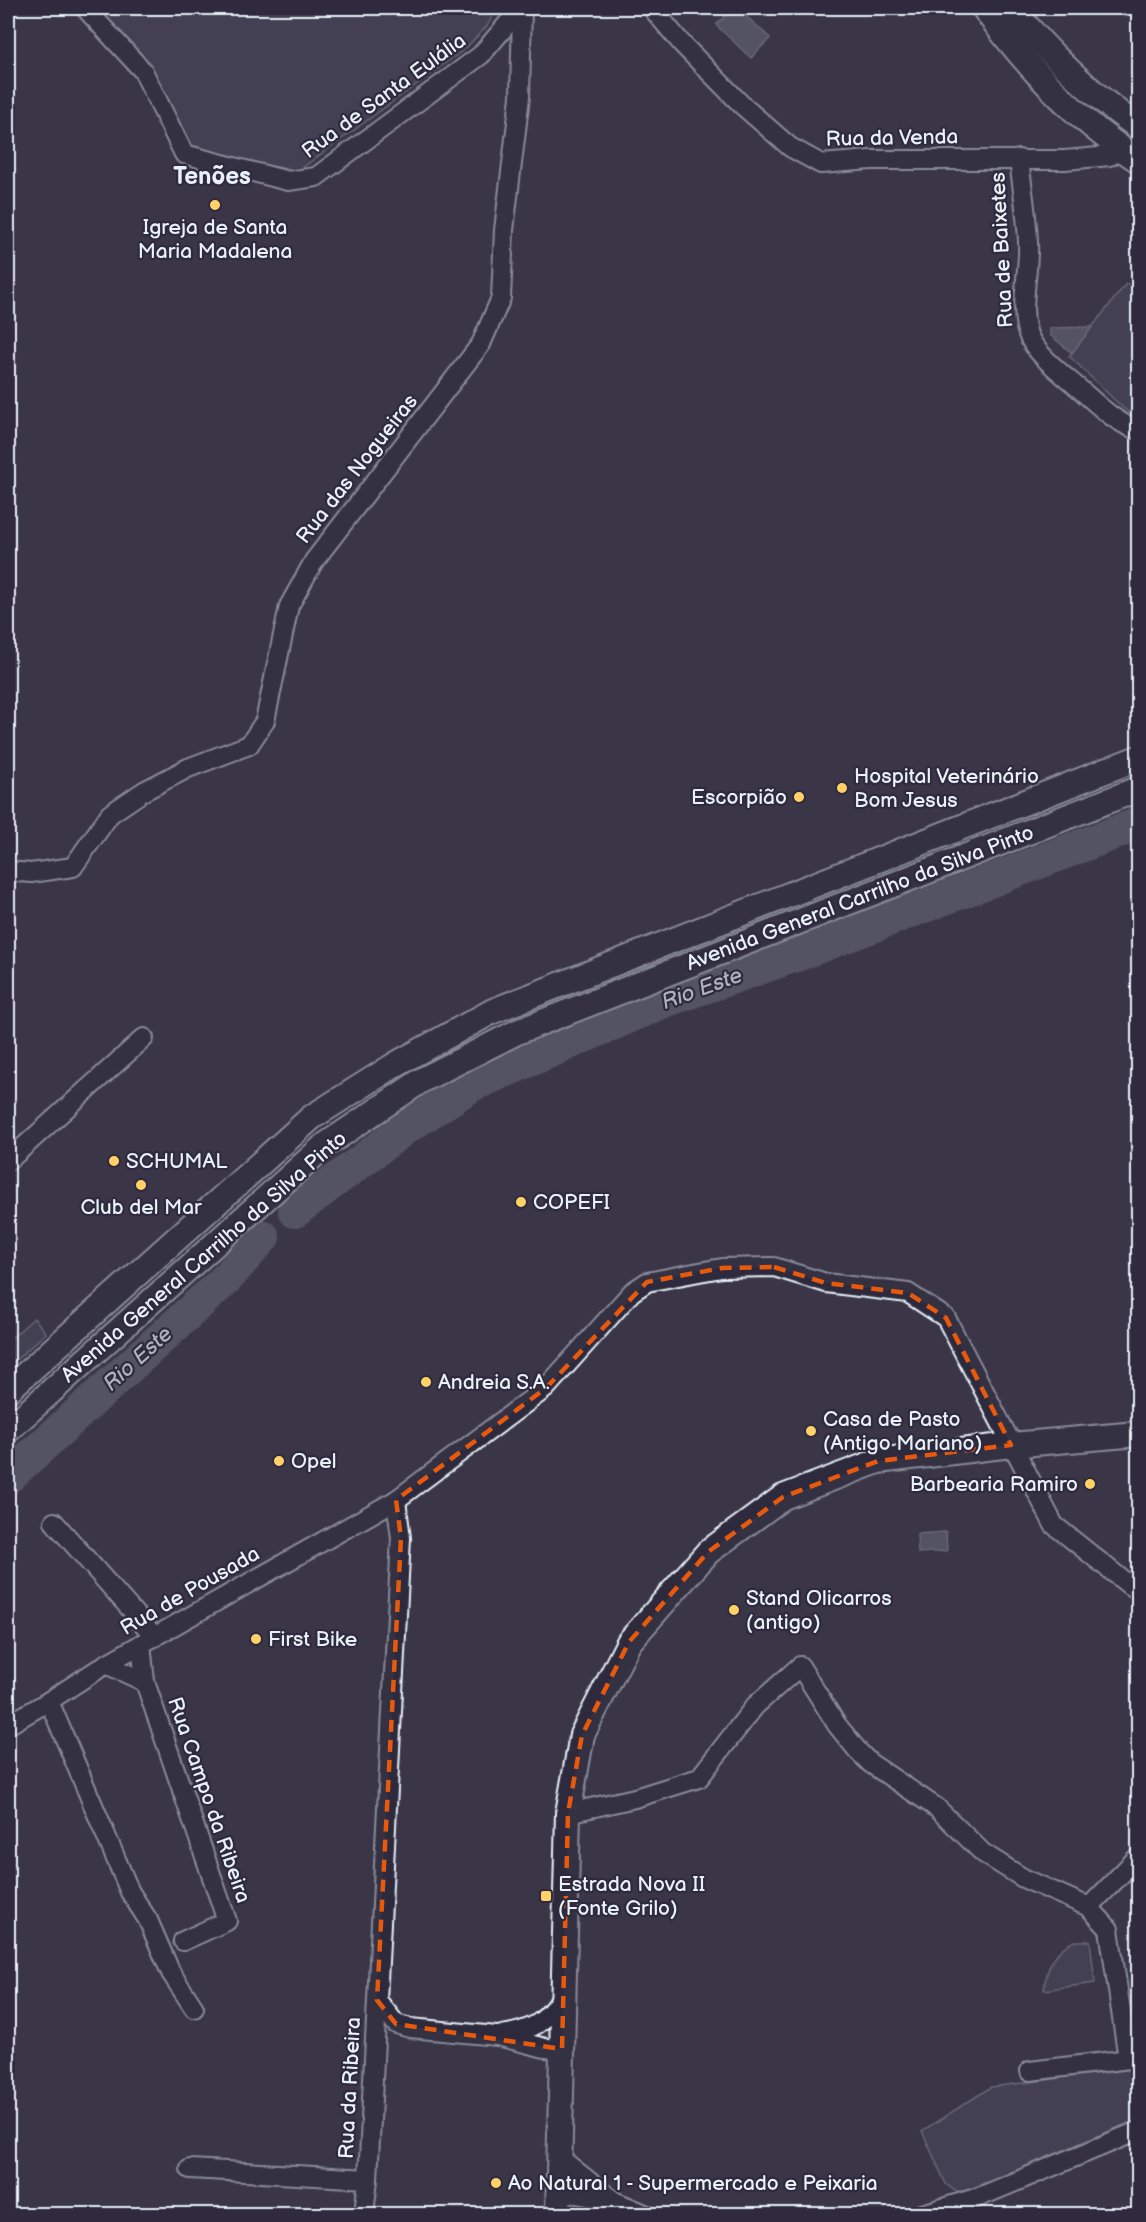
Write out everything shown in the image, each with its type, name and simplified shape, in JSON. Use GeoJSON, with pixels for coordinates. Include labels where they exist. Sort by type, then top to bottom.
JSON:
{"type":"FeatureCollection","features":[{"type":"Feature","properties":{"kind":"main road"},"geometry":{"type":"LineString","coordinates":[[984,8],[1028,64],[1050,87],[1130,155],[1138,127],[1071,74],[1012,8]]}},
{"type":"Feature","properties":{"kind":"main road","name":"Avenida General Carrilho da Silva Pinto"},"geometry":{"type":"LineString","coordinates":[[9,1386],[312,1117],[398,1063],[493,1011],[1138,758]]}},
{"type":"Feature","properties":{"kind":"main road","name":"Avenida General Carrilho da Silva Pinto"},"geometry":{"type":"LineString","coordinates":[[8,1430],[324,1146],[422,1080],[517,1032],[1138,789]]}},
{"type":"Feature","properties":{"kind":"main road"},"geometry":{"type":"LineString","coordinates":[[559,2203],[568,1813],[582,1735],[629,1642],[708,1552],[783,1497],[878,1461],[1011,1445],[1138,1434]]}},
{"type":"Feature","properties":{"kind":"street","name":"Rua de Santa Eulália"},"geometry":{"type":"LineString","coordinates":[[85,8],[143,71],[184,154],[288,181],[316,177],[481,55],[521,8]]}},
{"type":"Feature","properties":{"kind":"street","name":"Rua das Nogueiras"},"geometry":{"type":"LineString","coordinates":[[8,871],[31,873],[73,867],[110,813],[144,791],[188,768],[249,745],[265,721],[289,606],[314,561],[481,344],[501,298],[504,230],[520,97],[521,8]]}},
{"type":"Feature","properties":{"kind":"street","name":"Rua da Venda"},"geometry":{"type":"LineString","coordinates":[[652,8],[682,44],[743,106],[790,147],[821,164],[871,160],[1092,159],[1130,155]]}},
{"type":"Feature","properties":{"kind":"street","name":"Rua de Baixetes"},"geometry":{"type":"LineString","coordinates":[[1019,159],[1028,242],[1025,312],[1030,338],[1038,350],[1066,377],[1112,416],[1127,427],[1138,430]]}},
{"type":"Feature","properties":{"kind":"street"},"geometry":{"type":"LineString","coordinates":[[8,1161],[144,1038]]}},
{"type":"Feature","properties":{"kind":"street","name":"Rua de Pousada"},"geometry":{"type":"LineString","coordinates":[[8,1725],[106,1664],[396,1500],[546,1388],[632,1292],[647,1282],[722,1268],[774,1267],[826,1283],[908,1293],[946,1318],[1054,1525],[1138,1589]]}},
{"type":"Feature","properties":{"kind":"street","name":"Rua da Ribeira"},"geometry":{"type":"LineString","coordinates":[[190,2169],[368,2179],[400,1538],[396,1500]]}},
{"type":"Feature","properties":{"kind":"street"},"geometry":{"type":"LineString","coordinates":[[54,1522],[148,1641]]}},
{"type":"Feature","properties":{"kind":"street","name":"Rua Campo da Ribeira"},"geometry":{"type":"LineString","coordinates":[[148,1641],[146,1682],[227,1921],[183,1941]]}},
{"type":"Feature","properties":{"kind":"street","name":"Rua Campo da Ribeira"},"geometry":{"type":"LineString","coordinates":[[106,1664],[146,1682]]}},
{"type":"Feature","properties":{"kind":"street"},"geometry":{"type":"LineString","coordinates":[[568,1813],[635,1798],[699,1778],[754,1706],[800,1666],[837,1725],[870,1763],[937,1808],[967,1839],[1001,1866],[1044,1889],[1089,1907],[1109,1929],[1133,2059],[1030,2071]]}},
{"type":"Feature","properties":{"kind":"street"},"geometry":{"type":"LineString","coordinates":[[49,1701],[130,1892],[148,1920],[171,1973],[194,2007]]}},
{"type":"Feature","properties":{"kind":"street"},"geometry":{"type":"LineString","coordinates":[[1089,1907],[1138,1857]]}},
{"type":"Feature","properties":{"kind":"street"},"geometry":{"type":"LineString","coordinates":[[497,2036],[525,2031],[540,2023],[553,2011],[563,1995]]}},
{"type":"Feature","properties":{"kind":"street"},"geometry":{"type":"LineString","coordinates":[[377,2000],[396,2024],[403,2026],[497,2036],[545,2048],[562,2042]]}},
{"type":"Feature","properties":{"kind":"street"},"geometry":{"type":"LineString","coordinates":[[922,2214],[951,2210],[984,2201],[1138,2131]]}},
{"type":"Feature","properties":{"kind":"street"},"geometry":{"type":"LineString","coordinates":[[560,2158],[614,2201],[645,2214]]}},
{"type":"Feature","properties":{"kind":"street"},"geometry":{"type":"LineString","coordinates":[[364,2214],[368,2179]]}},
{"type":"Feature","properties":{"kind":"street"},"geometry":{"type":"LineString","coordinates":[[559,2203],[614,2201]]}},
{"type":"Feature","properties":{"kind":"highlighted area"},"geometry":{"type":"Polygon","coordinates":[[[774,1267],[826,1283],[908,1293],[946,1318],[1011,1445],[878,1461],[783,1497],[708,1552],[629,1642],[582,1735],[568,1813],[562,2049],[396,2024],[377,2000],[401,1538],[396,1500],[546,1388],[647,1282],[722,1268],[774,1267]]]}},
{"type":"Feature","properties":{"kind":"shaded area"},"geometry":{"type":"Polygon","coordinates":[[[93,8],[497,8],[487,26],[465,49],[298,171],[185,150],[93,8]]]}},
{"type":"Feature","properties":{"kind":"shaded area"},"geometry":{"type":"Polygon","coordinates":[[[1126,284],[1134,284],[1138,288],[1138,418],[1123,408],[1069,356],[1126,284]]]}},
{"type":"Feature","properties":{"kind":"shaded area"},"geometry":{"type":"Polygon","coordinates":[[[34,1318],[46,1333],[8,1367],[8,1341],[34,1318]]]}},
{"type":"Feature","properties":{"kind":"shaded area"},"geometry":{"type":"Polygon","coordinates":[[[1075,1941],[1090,1941],[1095,1983],[1044,1990],[1052,1961],[1062,1949],[1075,1941]]]}},
{"type":"Feature","properties":{"kind":"shaded area"},"geometry":{"type":"Polygon","coordinates":[[[1138,2068],[1138,2119],[966,2191],[955,2191],[946,2184],[922,2131],[991,2087],[1138,2068]]]}},
{"type":"Feature","properties":{"kind":"water"},"geometry":{"type":"Polygon","coordinates":[[[733,8],[737,8],[770,38],[751,58],[716,25],[733,8]]]}},
{"type":"Feature","properties":{"kind":"water"},"geometry":{"type":"Polygon","coordinates":[[[1092,327],[1072,353],[1050,335],[1050,328],[1092,327]]]}},
{"type":"Feature","properties":{"kind":"water"},"geometry":{"type":"Polygon","coordinates":[[[946,1532],[947,1551],[918,1553],[917,1534],[946,1532]]]}},
{"type":"Feature","properties":{"kind":"waterway","name":"Rio Este"},"geometry":{"type":"LineString","coordinates":[[295,1211],[405,1128],[472,1085],[667,1000],[802,953],[1138,824]]}},
{"type":"Feature","properties":{"kind":"waterway","name":"Rio Este"},"geometry":{"type":"LineString","coordinates":[[8,1477],[225,1280],[263,1237]]}},
{"type":"Feature","properties":{"kind":"place","name":"Igreja de Santa Maria Madalena"},"geometry":{"type":"Point","coordinates":[215,205]}},
{"type":"Feature","properties":{"kind":"place","name":"Hospital Veterinário Bom Jesus"},"geometry":{"type":"Point","coordinates":[842,788]}},
{"type":"Feature","properties":{"kind":"place","name":"Escorpião"},"geometry":{"type":"Point","coordinates":[799,797]}},
{"type":"Feature","properties":{"kind":"place","name":"SCHUMAL"},"geometry":{"type":"Point","coordinates":[114,1161]}},
{"type":"Feature","properties":{"kind":"place","name":"Club del Mar"},"geometry":{"type":"Point","coordinates":[141,1185]}},
{"type":"Feature","properties":{"kind":"place","name":"COPEFI"},"geometry":{"type":"Point","coordinates":[521,1202]}},
{"type":"Feature","properties":{"kind":"place","name":"Andreia S.A."},"geometry":{"type":"Point","coordinates":[426,1382]}},
{"type":"Feature","properties":{"kind":"place","name":"Casa de Pasto (Antigo Mariano)"},"geometry":{"type":"Point","coordinates":[811,1431]}},
{"type":"Feature","properties":{"kind":"place","name":"Opel"},"geometry":{"type":"Point","coordinates":[279,1461]}},
{"type":"Feature","properties":{"kind":"place","name":"Barbearia Ramiro"},"geometry":{"type":"Point","coordinates":[1090,1484]}},
{"type":"Feature","properties":{"kind":"place","name":"Stand Olicarros (antigo)"},"geometry":{"type":"Point","coordinates":[734,1610]}},
{"type":"Feature","properties":{"kind":"place","name":"First Bike"},"geometry":{"type":"Point","coordinates":[256,1639]}},
{"type":"Feature","properties":{"kind":"place","name":"Estrada Nova II (Fonte Grilo)"},"geometry":{"type":"Point","coordinates":[546,1896]}},
{"type":"Feature","properties":{"kind":"place","name":"Ao Natural 1 - Supermercado e Peixaria"},"geometry":{"type":"Point","coordinates":[496,2183]}},
{"type":"Feature","properties":{"kind":"district","name":"Tenões"},"geometry":{"type":"Point","coordinates":[212,176]}}]}
